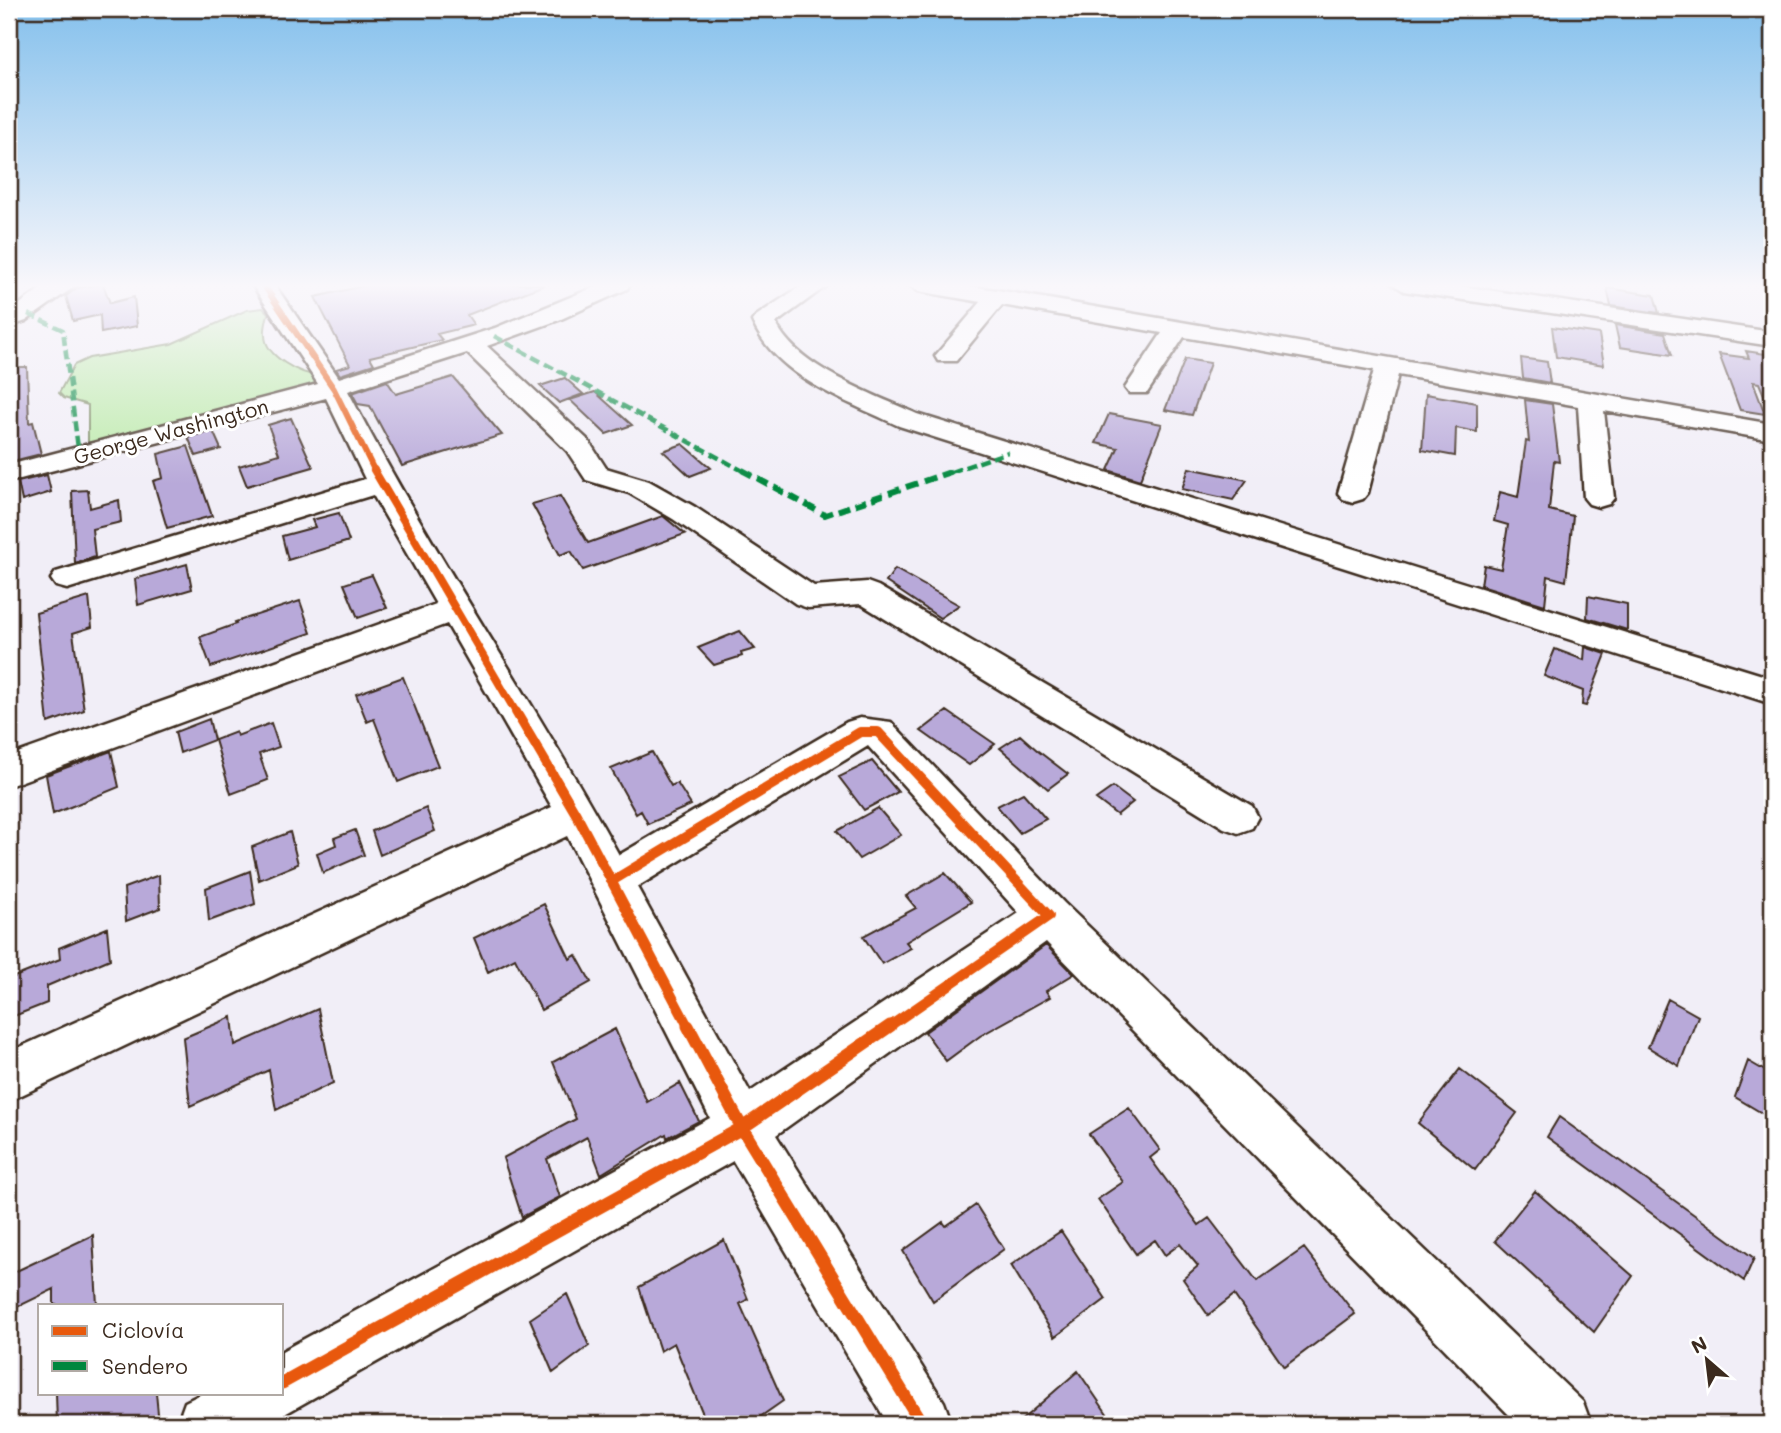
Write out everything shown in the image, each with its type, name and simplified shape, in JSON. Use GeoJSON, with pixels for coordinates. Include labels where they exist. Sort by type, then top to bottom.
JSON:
{"type":"FeatureCollection","features":[{"type":"Feature","properties":{"kind":"street"},"geometry":{"type":"LineString","coordinates":[[308,351],[334,389],[381,483],[576,814],[742,1128],[922,1424]]}},
{"type":"Feature","properties":{"kind":"street","name":"George Washington"},"geometry":{"type":"LineString","coordinates":[[9,474],[334,389],[450,351]]}},
{"type":"Feature","properties":{"kind":"street"},"geometry":{"type":"LineString","coordinates":[[478,351],[578,446],[597,474],[604,479],[639,487],[684,513],[808,597],[867,593],[1238,817]]}},
{"type":"Feature","properties":{"kind":"street"},"geometry":{"type":"LineString","coordinates":[[785,351],[835,384],[908,419],[1772,691]]}},
{"type":"Feature","properties":{"kind":"street"},"geometry":{"type":"LineString","coordinates":[[947,356],[951,351]]}},
{"type":"Feature","properties":{"kind":"street"},"geometry":{"type":"LineString","coordinates":[[1138,388],[1163,351]]}},
{"type":"Feature","properties":{"kind":"street"},"geometry":{"type":"LineString","coordinates":[[1299,351],[1772,432]]}},
{"type":"Feature","properties":{"kind":"street"},"geometry":{"type":"LineString","coordinates":[[1353,493],[1388,366]]}},
{"type":"Feature","properties":{"kind":"street"},"geometry":{"type":"LineString","coordinates":[[1590,400],[1599,498]]}},
{"type":"Feature","properties":{"kind":"street"},"geometry":{"type":"LineString","coordinates":[[67,579],[381,483]]}},
{"type":"Feature","properties":{"kind":"street"},"geometry":{"type":"LineString","coordinates":[[9,771],[457,608]]}},
{"type":"Feature","properties":{"kind":"street"},"geometry":{"type":"LineString","coordinates":[[612,881],[860,732],[878,732],[1049,916],[1561,1424]]}},
{"type":"Feature","properties":{"kind":"street"},"geometry":{"type":"LineString","coordinates":[[9,1077],[576,814]]}},
{"type":"Feature","properties":{"kind":"street"},"geometry":{"type":"LineString","coordinates":[[284,1382],[742,1128],[1049,916]]}},
{"type":"Feature","properties":{"kind":"street"},"geometry":{"type":"LineString","coordinates":[[207,1424],[262,1394]]}},
{"type":"Feature","properties":{"kind":"green space"},"geometry":{"type":"Polygon","coordinates":[[[131,351],[272,351],[294,368],[319,376],[326,388],[102,444],[88,442],[88,405],[64,398],[59,393],[74,365],[89,358],[131,351]]]}},
{"type":"Feature","properties":{"kind":"building"},"geometry":{"type":"Polygon","coordinates":[[[343,351],[396,351],[370,357],[374,364],[340,375],[336,369],[350,365],[343,351]]]}},
{"type":"Feature","properties":{"kind":"building"},"geometry":{"type":"Polygon","coordinates":[[[1555,351],[1602,351],[1604,365],[1556,357],[1555,351]]]}},
{"type":"Feature","properties":{"kind":"building"},"geometry":{"type":"Polygon","coordinates":[[[1645,351],[1671,351],[1672,355],[1645,351]]]}},
{"type":"Feature","properties":{"kind":"building"},"geometry":{"type":"Polygon","coordinates":[[[1746,351],[1772,355],[1772,414],[1759,383],[1753,382],[1765,414],[1740,410],[1719,354],[1749,358],[1746,351]]]}},
{"type":"Feature","properties":{"kind":"building"},"geometry":{"type":"Polygon","coordinates":[[[1521,358],[1547,362],[1550,383],[1523,378],[1521,358]]]}},
{"type":"Feature","properties":{"kind":"building"},"geometry":{"type":"Polygon","coordinates":[[[1185,359],[1210,363],[1192,415],[1165,410],[1185,359]]]}},
{"type":"Feature","properties":{"kind":"building"},"geometry":{"type":"Polygon","coordinates":[[[9,367],[27,367],[29,423],[33,422],[41,454],[13,461],[10,447],[9,367]]]}},
{"type":"Feature","properties":{"kind":"building"},"geometry":{"type":"Polygon","coordinates":[[[453,377],[502,435],[402,466],[370,406],[358,404],[352,393],[387,381],[396,394],[453,377]]]}},
{"type":"Feature","properties":{"kind":"building"},"geometry":{"type":"Polygon","coordinates":[[[565,378],[583,394],[559,403],[540,386],[565,378]]]}},
{"type":"Feature","properties":{"kind":"building"},"geometry":{"type":"Polygon","coordinates":[[[595,392],[632,425],[606,434],[570,400],[595,392]]]}},
{"type":"Feature","properties":{"kind":"building"},"geometry":{"type":"Polygon","coordinates":[[[1426,394],[1477,403],[1477,432],[1456,428],[1455,456],[1422,450],[1426,394]]]}},
{"type":"Feature","properties":{"kind":"building"},"geometry":{"type":"Polygon","coordinates":[[[1525,400],[1552,404],[1559,462],[1554,461],[1549,510],[1573,516],[1566,581],[1548,576],[1545,605],[1481,585],[1484,565],[1501,569],[1508,525],[1494,521],[1500,492],[1518,497],[1526,441],[1529,442],[1525,400]]]}},
{"type":"Feature","properties":{"kind":"building"},"geometry":{"type":"Polygon","coordinates":[[[1109,414],[1162,424],[1140,480],[1108,470],[1118,448],[1096,443],[1109,414]]]}},
{"type":"Feature","properties":{"kind":"building"},"geometry":{"type":"Polygon","coordinates":[[[291,418],[313,467],[247,486],[239,466],[279,454],[268,425],[291,418]]]}},
{"type":"Feature","properties":{"kind":"building"},"geometry":{"type":"Polygon","coordinates":[[[213,431],[221,449],[196,456],[188,437],[213,431]]]}},
{"type":"Feature","properties":{"kind":"building"},"geometry":{"type":"Polygon","coordinates":[[[683,444],[711,468],[690,476],[663,451],[683,444]]]}},
{"type":"Feature","properties":{"kind":"building"},"geometry":{"type":"Polygon","coordinates":[[[188,446],[212,516],[167,528],[153,481],[163,478],[158,454],[188,446]]]}},
{"type":"Feature","properties":{"kind":"building"},"geometry":{"type":"Polygon","coordinates":[[[1189,468],[1247,480],[1233,500],[1182,489],[1189,468]]]}},
{"type":"Feature","properties":{"kind":"building"},"geometry":{"type":"Polygon","coordinates":[[[47,475],[51,492],[22,501],[18,482],[47,475]]]}},
{"type":"Feature","properties":{"kind":"building"},"geometry":{"type":"Polygon","coordinates":[[[88,490],[90,508],[119,500],[121,522],[92,529],[95,557],[75,564],[72,491],[88,490]]]}},
{"type":"Feature","properties":{"kind":"building"},"geometry":{"type":"Polygon","coordinates":[[[560,496],[588,543],[663,516],[685,534],[583,570],[571,551],[560,555],[532,504],[560,496]]]}},
{"type":"Feature","properties":{"kind":"building"},"geometry":{"type":"Polygon","coordinates":[[[339,513],[349,541],[288,560],[282,536],[315,527],[312,520],[339,513]]]}},
{"type":"Feature","properties":{"kind":"building"},"geometry":{"type":"Polygon","coordinates":[[[187,564],[192,589],[138,605],[135,579],[187,564]]]}},
{"type":"Feature","properties":{"kind":"building"},"geometry":{"type":"Polygon","coordinates":[[[895,569],[959,605],[940,618],[886,582],[895,569]]]}},
{"type":"Feature","properties":{"kind":"building"},"geometry":{"type":"Polygon","coordinates":[[[372,575],[387,608],[358,618],[344,584],[372,575]]]}},
{"type":"Feature","properties":{"kind":"building"},"geometry":{"type":"Polygon","coordinates":[[[1588,596],[1627,604],[1627,630],[1587,618],[1588,596]]]}},
{"type":"Feature","properties":{"kind":"building"},"geometry":{"type":"Polygon","coordinates":[[[89,597],[92,627],[73,633],[84,710],[48,723],[36,613],[89,597]]]}},
{"type":"Feature","properties":{"kind":"building"},"geometry":{"type":"Polygon","coordinates":[[[300,601],[311,633],[211,667],[200,637],[236,624],[235,622],[300,601]]]}},
{"type":"Feature","properties":{"kind":"building"},"geometry":{"type":"Polygon","coordinates":[[[740,631],[755,649],[741,653],[742,656],[714,665],[698,648],[740,631]]]}},
{"type":"Feature","properties":{"kind":"building"},"geometry":{"type":"Polygon","coordinates":[[[1585,647],[1606,654],[1586,706],[1582,705],[1583,691],[1544,676],[1555,649],[1584,660],[1585,647]]]}},
{"type":"Feature","properties":{"kind":"building"},"geometry":{"type":"Polygon","coordinates":[[[403,677],[438,766],[398,782],[374,719],[367,722],[356,694],[403,677]]]}},
{"type":"Feature","properties":{"kind":"building"},"geometry":{"type":"Polygon","coordinates":[[[947,711],[995,744],[969,765],[921,731],[947,711]]]}},
{"type":"Feature","properties":{"kind":"building"},"geometry":{"type":"Polygon","coordinates":[[[209,719],[214,740],[180,753],[175,732],[209,719]]]}},
{"type":"Feature","properties":{"kind":"building"},"geometry":{"type":"Polygon","coordinates":[[[271,723],[279,747],[259,754],[268,780],[231,794],[215,740],[236,732],[237,736],[271,723]]]}},
{"type":"Feature","properties":{"kind":"building"},"geometry":{"type":"Polygon","coordinates":[[[1020,735],[1068,774],[1048,789],[1000,748],[1020,735]]]}},
{"type":"Feature","properties":{"kind":"building"},"geometry":{"type":"Polygon","coordinates":[[[111,751],[119,787],[53,814],[46,775],[111,751]]]}},
{"type":"Feature","properties":{"kind":"building"},"geometry":{"type":"Polygon","coordinates":[[[652,752],[671,786],[677,783],[691,805],[648,824],[641,811],[636,814],[611,769],[652,752]]]}},
{"type":"Feature","properties":{"kind":"building"},"geometry":{"type":"Polygon","coordinates":[[[872,761],[898,792],[864,810],[839,777],[872,761]]]}},
{"type":"Feature","properties":{"kind":"building"},"geometry":{"type":"Polygon","coordinates":[[[1113,787],[1133,802],[1117,815],[1096,799],[1113,787]]]}},
{"type":"Feature","properties":{"kind":"building"},"geometry":{"type":"Polygon","coordinates":[[[1023,793],[1046,819],[1020,833],[997,806],[1023,793]]]}},
{"type":"Feature","properties":{"kind":"building"},"geometry":{"type":"Polygon","coordinates":[[[426,808],[435,831],[380,855],[372,831],[426,808]]]}},
{"type":"Feature","properties":{"kind":"building"},"geometry":{"type":"Polygon","coordinates":[[[878,808],[901,835],[859,859],[837,831],[878,808]]]}},
{"type":"Feature","properties":{"kind":"building"},"geometry":{"type":"Polygon","coordinates":[[[355,830],[364,855],[323,873],[317,853],[336,845],[334,838],[355,830]]]}},
{"type":"Feature","properties":{"kind":"building"},"geometry":{"type":"Polygon","coordinates":[[[290,832],[298,864],[259,880],[252,847],[290,832]]]}},
{"type":"Feature","properties":{"kind":"building"},"geometry":{"type":"Polygon","coordinates":[[[250,871],[255,904],[209,921],[206,888],[250,871]]]}},
{"type":"Feature","properties":{"kind":"building"},"geometry":{"type":"Polygon","coordinates":[[[945,873],[971,902],[906,942],[911,948],[882,964],[863,936],[916,908],[906,896],[945,873]]]}},
{"type":"Feature","properties":{"kind":"building"},"geometry":{"type":"Polygon","coordinates":[[[159,875],[160,908],[126,921],[124,888],[159,875]]]}},
{"type":"Feature","properties":{"kind":"building"},"geometry":{"type":"Polygon","coordinates":[[[544,904],[570,959],[576,955],[591,982],[541,1010],[515,958],[488,972],[474,938],[544,904]]]}},
{"type":"Feature","properties":{"kind":"building"},"geometry":{"type":"Polygon","coordinates":[[[107,928],[110,959],[47,986],[47,1003],[9,1018],[9,979],[60,959],[59,948],[107,928]]]}},
{"type":"Feature","properties":{"kind":"building"},"geometry":{"type":"Polygon","coordinates":[[[1046,945],[1074,974],[1046,991],[1050,997],[980,1036],[946,1061],[925,1032],[1046,945]]]}},
{"type":"Feature","properties":{"kind":"building"},"geometry":{"type":"Polygon","coordinates":[[[1668,999],[1698,1016],[1679,1066],[1648,1047],[1668,999]]]}},
{"type":"Feature","properties":{"kind":"building"},"geometry":{"type":"Polygon","coordinates":[[[318,1009],[333,1083],[276,1110],[269,1070],[190,1106],[183,1038],[232,1017],[235,1045],[318,1009]]]}},
{"type":"Feature","properties":{"kind":"building"},"geometry":{"type":"Polygon","coordinates":[[[615,1029],[647,1102],[680,1083],[699,1121],[667,1138],[666,1134],[601,1174],[587,1137],[547,1159],[560,1197],[522,1217],[503,1158],[576,1119],[553,1062],[615,1029]]]}},
{"type":"Feature","properties":{"kind":"building"},"geometry":{"type":"Polygon","coordinates":[[[1748,1061],[1772,1075],[1772,1119],[1735,1097],[1748,1061]]]}},
{"type":"Feature","properties":{"kind":"building"},"geometry":{"type":"Polygon","coordinates":[[[1460,1069],[1517,1113],[1475,1170],[1418,1123],[1460,1069]]]}},
{"type":"Feature","properties":{"kind":"building"},"geometry":{"type":"Polygon","coordinates":[[[1129,1108],[1160,1150],[1150,1158],[1199,1225],[1209,1218],[1257,1281],[1304,1248],[1355,1314],[1284,1367],[1234,1295],[1208,1315],[1183,1279],[1198,1266],[1180,1244],[1165,1255],[1155,1240],[1136,1254],[1098,1199],[1123,1182],[1089,1134],[1129,1108]]]}},
{"type":"Feature","properties":{"kind":"building"},"geometry":{"type":"Polygon","coordinates":[[[1559,1117],[1754,1258],[1744,1281],[1547,1137],[1559,1117]]]}},
{"type":"Feature","properties":{"kind":"building"},"geometry":{"type":"Polygon","coordinates":[[[1535,1191],[1633,1276],[1594,1332],[1495,1241],[1535,1191]]]}},
{"type":"Feature","properties":{"kind":"building"},"geometry":{"type":"Polygon","coordinates":[[[976,1205],[1004,1249],[933,1301],[903,1251],[943,1222],[946,1226],[976,1205]]]}},
{"type":"Feature","properties":{"kind":"building"},"geometry":{"type":"Polygon","coordinates":[[[1061,1231],[1106,1299],[1055,1337],[1011,1265],[1061,1231]]]}},
{"type":"Feature","properties":{"kind":"building"},"geometry":{"type":"Polygon","coordinates":[[[93,1235],[97,1304],[54,1304],[54,1289],[9,1311],[10,1274],[93,1235]]]}},
{"type":"Feature","properties":{"kind":"building"},"geometry":{"type":"Polygon","coordinates":[[[724,1240],[748,1299],[740,1304],[783,1401],[750,1424],[707,1424],[674,1343],[660,1351],[639,1287],[724,1240]]]}},
{"type":"Feature","properties":{"kind":"building"},"geometry":{"type":"Polygon","coordinates":[[[567,1294],[589,1346],[553,1373],[530,1319],[567,1294]]]}},
{"type":"Feature","properties":{"kind":"building"},"geometry":{"type":"Polygon","coordinates":[[[1078,1371],[1114,1424],[1017,1424],[1078,1371]]]}},
{"type":"Feature","properties":{"kind":"building"},"geometry":{"type":"Polygon","coordinates":[[[56,1394],[156,1394],[159,1424],[57,1424],[56,1394]]]}},
{"type":"Feature","properties":{"kind":"marked path"},"geometry":{"type":"LineString","coordinates":[[66,351],[79,456]]}},
{"type":"Feature","properties":{"kind":"marked path"},"geometry":{"type":"LineString","coordinates":[[522,351],[825,515],[1008,452]]}},
{"type":"Feature","properties":{"kind":"cycle path"},"geometry":{"type":"LineString","coordinates":[[308,351],[334,389],[381,483],[576,814],[742,1128],[922,1424]]}},
{"type":"Feature","properties":{"kind":"cycle path"},"geometry":{"type":"LineString","coordinates":[[284,1382],[742,1128],[1049,916],[878,732],[860,732],[612,881]]}}]}
